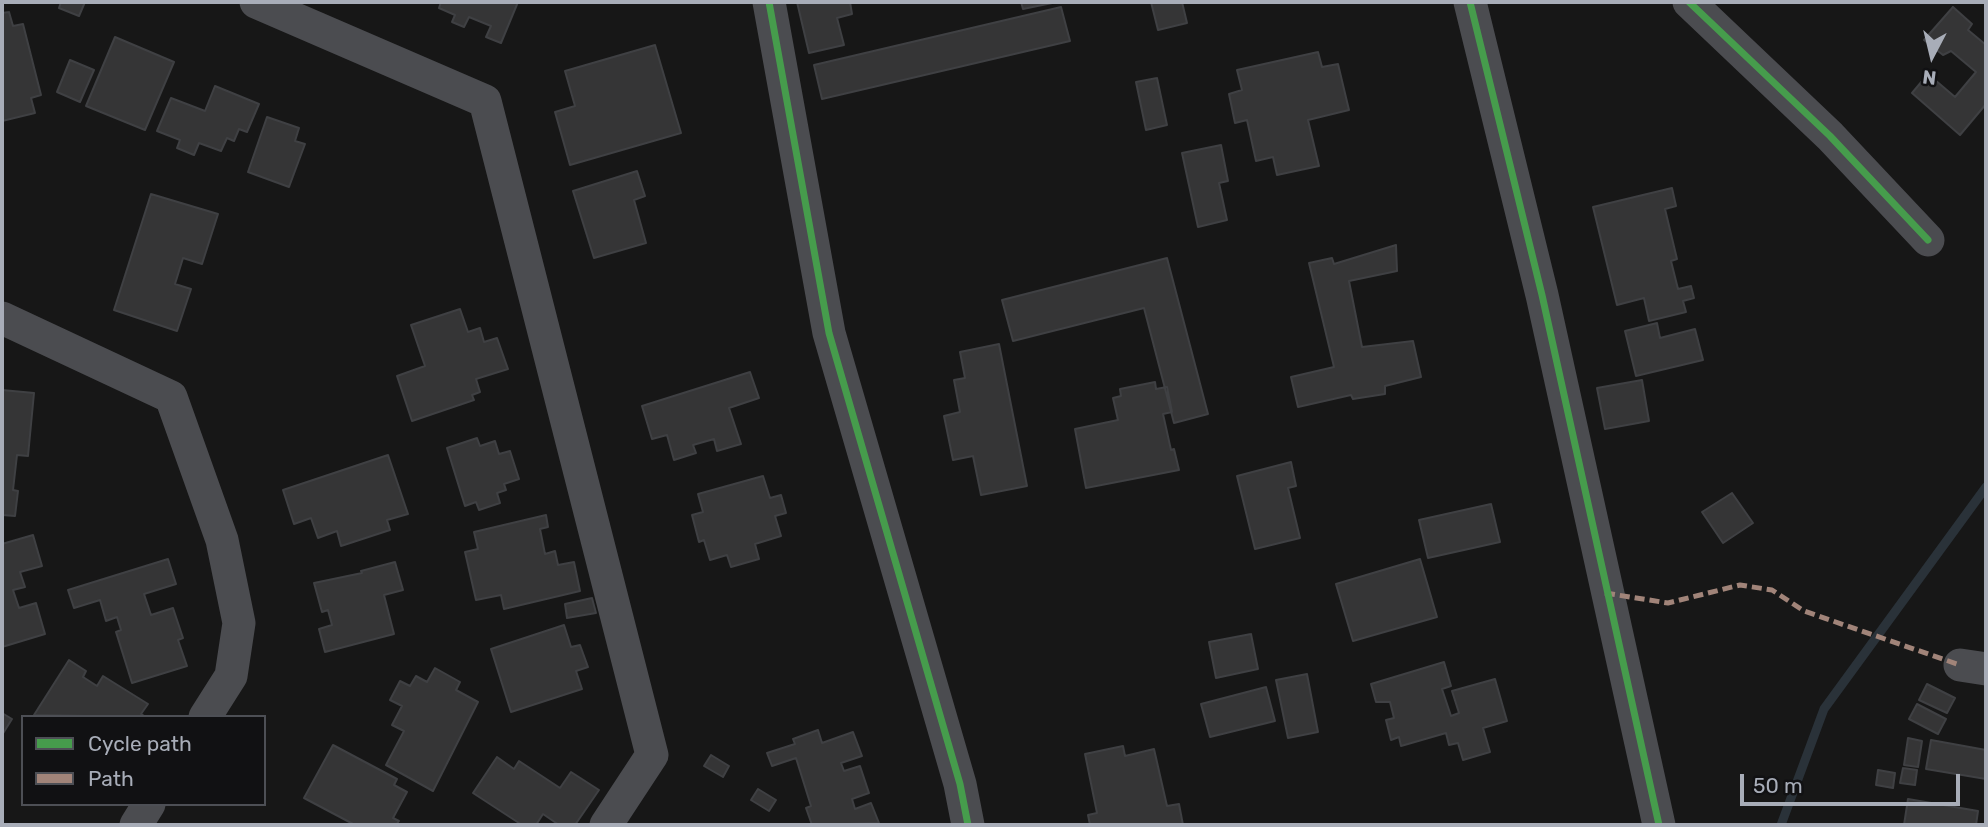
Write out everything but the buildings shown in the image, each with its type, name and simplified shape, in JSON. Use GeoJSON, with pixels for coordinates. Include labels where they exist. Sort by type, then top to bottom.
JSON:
{"type":"FeatureCollection","features":[{"type":"Feature","properties":{"kind":"street"},"geometry":{"type":"LineString","coordinates":[[256,2],[485,101],[652,755],[606,825]]}},
{"type":"Feature","properties":{"kind":"street"},"geometry":{"type":"LineString","coordinates":[[769,2],[829,333],[956,771],[968,825]]}},
{"type":"Feature","properties":{"kind":"street"},"geometry":{"type":"LineString","coordinates":[[1470,2],[1542,295],[1659,825]]}},
{"type":"Feature","properties":{"kind":"street"},"geometry":{"type":"LineString","coordinates":[[1689,2],[1830,136],[1928,240]]}},
{"type":"Feature","properties":{"kind":"street"},"geometry":{"type":"LineString","coordinates":[[2,318],[171,397],[222,540],[239,623],[231,676],[206,715]]}},
{"type":"Feature","properties":{"kind":"street"},"geometry":{"type":"LineString","coordinates":[[136,825],[148,806]]}},
{"type":"Feature","properties":{"kind":"waterway"},"geometry":{"type":"LineString","coordinates":[[1781,825],[1824,709],[1986,487]]}},
{"type":"Feature","properties":{"kind":"marked path"},"geometry":{"type":"LineString","coordinates":[[1605,593],[1668,603],[1740,585],[1772,590],[1804,611],[1960,665]]}},
{"type":"Feature","properties":{"kind":"cycle path"},"geometry":{"type":"LineString","coordinates":[[769,2],[829,333],[960,784],[968,825]]}},
{"type":"Feature","properties":{"kind":"cycle path"},"geometry":{"type":"LineString","coordinates":[[1470,2],[1542,295],[1659,825]]}},
{"type":"Feature","properties":{"kind":"cycle path"},"geometry":{"type":"LineString","coordinates":[[1689,2],[1830,136],[1928,240]]}}]}
